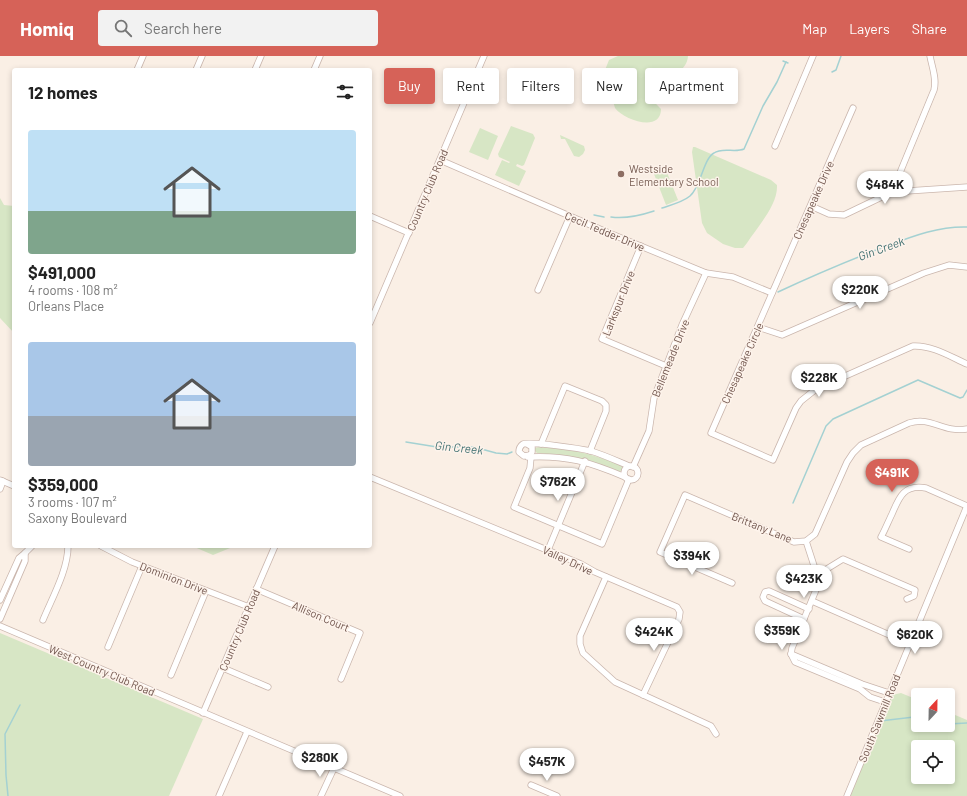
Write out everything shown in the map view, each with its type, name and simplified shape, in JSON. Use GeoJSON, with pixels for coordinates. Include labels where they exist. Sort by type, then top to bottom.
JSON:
{"type":"FeatureCollection","features":[{"type":"Feature","properties":{"kind":"street"},"geometry":{"type":"LineString","coordinates":[[138,68],[143,56]]}},
{"type":"Feature","properties":{"kind":"street"},"geometry":{"type":"LineString","coordinates":[[197,68],[202,56]]}},
{"type":"Feature","properties":{"kind":"street"},"geometry":{"type":"LineString","coordinates":[[256,68],[261,56]]}},
{"type":"Feature","properties":{"kind":"street"},"geometry":{"type":"LineString","coordinates":[[315,68],[320,56]]}},
{"type":"Feature","properties":{"kind":"street","name":"Country Club Road"},"geometry":{"type":"LineString","coordinates":[[372,311],[409,233],[484,56]]}},
{"type":"Feature","properties":{"kind":"street"},"geometry":{"type":"LineString","coordinates":[[775,146],[813,56]]}},
{"type":"Feature","properties":{"kind":"street"},"geometry":{"type":"LineString","coordinates":[[892,192],[936,85],[930,56]]}},
{"type":"Feature","properties":{"kind":"street","name":"Chesapeake Drive"},"geometry":{"type":"LineString","coordinates":[[772,293],[853,108]]}},
{"type":"Feature","properties":{"kind":"street","name":"Cecil Tedder Drive"},"geometry":{"type":"LineString","coordinates":[[440,160],[706,273],[732,277],[772,293]]}},
{"type":"Feature","properties":{"kind":"street"},"geometry":{"type":"LineString","coordinates":[[811,206],[829,214],[844,215],[892,192],[967,187]]}},
{"type":"Feature","properties":{"kind":"street"},"geometry":{"type":"LineString","coordinates":[[538,290],[570,216]]}},
{"type":"Feature","properties":{"kind":"street"},"geometry":{"type":"LineString","coordinates":[[372,217],[409,233]]}},
{"type":"Feature","properties":{"kind":"street","name":"Larkspur Drive"},"geometry":{"type":"LineString","coordinates":[[641,246],[602,339],[666,366]]}},
{"type":"Feature","properties":{"kind":"street"},"geometry":{"type":"LineString","coordinates":[[758,327],[782,335],[924,273],[949,265],[967,267]]}},
{"type":"Feature","properties":{"kind":"street","name":"Bellemeade Drive"},"geometry":{"type":"LineString","coordinates":[[631,467],[649,431],[652,403],[682,325],[706,273]]}},
{"type":"Feature","properties":{"kind":"street","name":"Chesapeake Circle"},"geometry":{"type":"LineString","coordinates":[[772,293],[711,433],[772,460],[796,408],[816,389],[913,346],[919,345],[930,348],[967,364]]}},
{"type":"Feature","properties":{"kind":"street"},"geometry":{"type":"LineString","coordinates":[[541,444],[565,386],[602,401],[606,406],[606,411],[590,451]]}},
{"type":"Feature","properties":{"kind":"street","name":"Brittany Lane"},"geometry":{"type":"LineString","coordinates":[[732,583],[660,552],[684,495],[794,542],[806,541],[815,534],[847,462],[861,445],[909,422],[926,421],[957,431],[967,429]]}},
{"type":"Feature","properties":{"kind":"street"},"geometry":{"type":"LineString","coordinates":[[522,444],[541,444],[590,451],[631,467],[636,470],[636,476],[633,479],[585,461],[561,457],[522,456],[519,450],[522,444]]}},
{"type":"Feature","properties":{"kind":"street"},"geometry":{"type":"LineString","coordinates":[[527,444],[530,445],[532,452],[529,457],[530,468],[514,507],[602,544],[627,478],[624,470],[631,467]]}},
{"type":"Feature","properties":{"kind":"street"},"geometry":{"type":"LineString","coordinates":[[548,550],[585,461]]}},
{"type":"Feature","properties":{"kind":"street","name":"Valley Drive"},"geometry":{"type":"LineString","coordinates":[[372,478],[582,564],[595,572],[674,606],[680,612],[679,619],[643,695]]}},
{"type":"Feature","properties":{"kind":"street"},"geometry":{"type":"LineString","coordinates":[[0,489],[2,481],[12,485]]}},
{"type":"Feature","properties":{"kind":"street"},"geometry":{"type":"LineString","coordinates":[[908,549],[881,537],[896,503],[903,492],[908,489],[919,487],[926,488],[967,506]]}},
{"type":"Feature","properties":{"kind":"street","name":"South Sawmill Road"},"geometry":{"type":"LineString","coordinates":[[847,796],[967,506]]}},
{"type":"Feature","properties":{"kind":"street"},"geometry":{"type":"LineString","coordinates":[[806,541],[818,575],[818,585],[792,648],[791,654],[795,662],[855,687],[870,697],[886,702]]}},
{"type":"Feature","properties":{"kind":"street"},"geometry":{"type":"LineString","coordinates":[[0,600],[18,558],[30,548]]}},
{"type":"Feature","properties":{"kind":"street"},"geometry":{"type":"LineString","coordinates":[[43,620],[65,567],[68,548]]}},
{"type":"Feature","properties":{"kind":"street","name":"Dominion Drive"},"geometry":{"type":"LineString","coordinates":[[105,548],[142,566],[249,607]]}},
{"type":"Feature","properties":{"kind":"street","name":"Country Club Road"},"geometry":{"type":"LineString","coordinates":[[204,714],[274,548]]}},
{"type":"Feature","properties":{"kind":"street"},"geometry":{"type":"LineString","coordinates":[[0,619],[25,561],[25,553]]}},
{"type":"Feature","properties":{"kind":"street"},"geometry":{"type":"LineString","coordinates":[[818,575],[843,559],[915,590],[914,596],[906,599]]}},
{"type":"Feature","properties":{"kind":"street"},"geometry":{"type":"LineString","coordinates":[[108,647],[142,566]]}},
{"type":"Feature","properties":{"kind":"street"},"geometry":{"type":"LineString","coordinates":[[606,577],[580,636],[580,644],[583,653],[615,682],[711,726],[716,734]]}},
{"type":"Feature","properties":{"kind":"street","name":"Allison Court"},"geometry":{"type":"LineString","coordinates":[[256,589],[360,633],[341,679]]}},
{"type":"Feature","properties":{"kind":"street"},"geometry":{"type":"LineString","coordinates":[[0,626],[12,600],[12,591]]}},
{"type":"Feature","properties":{"kind":"street"},"geometry":{"type":"LineString","coordinates":[[172,675],[206,591]]}},
{"type":"Feature","properties":{"kind":"street"},"geometry":{"type":"LineString","coordinates":[[804,619],[765,601],[763,597],[765,592],[769,591],[809,609]]}},
{"type":"Feature","properties":{"kind":"street"},"geometry":{"type":"LineString","coordinates":[[812,601],[894,636]]}},
{"type":"Feature","properties":{"kind":"street","name":"West Country Club Road"},"geometry":{"type":"LineString","coordinates":[[0,626],[400,796]]}},
{"type":"Feature","properties":{"kind":"street"},"geometry":{"type":"LineString","coordinates":[[791,654],[862,684],[889,693]]}},
{"type":"Feature","properties":{"kind":"street"},"geometry":{"type":"LineString","coordinates":[[223,668],[268,687]]}},
{"type":"Feature","properties":{"kind":"street"},"geometry":{"type":"LineString","coordinates":[[219,796],[247,732]]}},
{"type":"Feature","properties":{"kind":"street"},"geometry":{"type":"LineString","coordinates":[[321,796],[334,768]]}},
{"type":"Feature","properties":{"kind":"street"},"geometry":{"type":"LineString","coordinates":[[531,785],[557,796]]}},
{"type":"Feature","properties":{"kind":"green space"},"geometry":{"type":"Polygon","coordinates":[[[618,56],[688,56],[687,62],[683,68],[645,68],[645,104],[657,104],[661,109],[659,116],[655,121],[649,122],[641,122],[626,117],[615,108],[614,104],[637,104],[637,68],[606,68],[609,60],[618,56]]]}},
{"type":"Feature","properties":{"kind":"green space"},"geometry":{"type":"Polygon","coordinates":[[[511,126],[533,134],[535,138],[524,165],[522,166],[517,164],[516,166],[526,171],[519,186],[495,175],[502,160],[509,163],[510,162],[499,157],[498,154],[511,126]]]}},
{"type":"Feature","properties":{"kind":"green space"},"geometry":{"type":"Polygon","coordinates":[[[480,128],[498,136],[488,160],[469,152],[480,128]]]}},
{"type":"Feature","properties":{"kind":"green space"},"geometry":{"type":"Polygon","coordinates":[[[560,135],[584,146],[585,150],[583,154],[579,157],[574,156],[565,139],[561,139],[560,135]]]}},
{"type":"Feature","properties":{"kind":"green space"},"geometry":{"type":"Polygon","coordinates":[[[693,147],[771,180],[777,185],[771,208],[743,248],[735,248],[723,244],[707,233],[702,223],[692,152],[693,147]]]}},
{"type":"Feature","properties":{"kind":"green space"},"geometry":{"type":"Polygon","coordinates":[[[666,170],[678,200],[666,205],[654,174],[666,170]]]}},
{"type":"Feature","properties":{"kind":"green space"},"geometry":{"type":"Polygon","coordinates":[[[0,198],[4,205],[12,206],[12,331],[0,318],[0,198]]]}},
{"type":"Feature","properties":{"kind":"green space"},"geometry":{"type":"Polygon","coordinates":[[[539,447],[572,450],[601,458],[622,466],[623,469],[619,472],[579,459],[537,453],[534,450],[535,448],[539,447]]]}},
{"type":"Feature","properties":{"kind":"green space"},"geometry":{"type":"Polygon","coordinates":[[[197,548],[230,548],[213,555],[197,548]]]}},
{"type":"Feature","properties":{"kind":"green space"},"geometry":{"type":"Polygon","coordinates":[[[0,633],[203,719],[169,796],[0,796],[0,633]]]}},
{"type":"Feature","properties":{"kind":"green space"},"geometry":{"type":"Polygon","coordinates":[[[901,693],[911,697],[911,732],[955,732],[955,715],[967,720],[967,796],[850,796],[892,695],[901,693]]]}},
{"type":"Feature","properties":{"kind":"waterway"},"geometry":{"type":"LineString","coordinates":[[832,72],[836,70],[841,56]]}},
{"type":"Feature","properties":{"kind":"waterway"},"geometry":{"type":"LineString","coordinates":[[783,61],[788,63]]}},
{"type":"Feature","properties":{"kind":"waterway"},"geometry":{"type":"LineString","coordinates":[[662,208],[680,202],[694,192],[707,161],[714,153],[721,150],[744,149],[763,106],[777,82],[786,62]]}},
{"type":"Feature","properties":{"kind":"waterway"},"geometry":{"type":"LineString","coordinates":[[611,217],[632,217],[654,211]]}},
{"type":"Feature","properties":{"kind":"waterway"},"geometry":{"type":"LineString","coordinates":[[594,215],[604,217]]}},
{"type":"Feature","properties":{"kind":"waterway","name":"Gin Creek"},"geometry":{"type":"LineString","coordinates":[[778,292],[851,260],[910,238],[932,231],[955,227],[967,227]]}},
{"type":"Feature","properties":{"kind":"waterway"},"geometry":{"type":"LineString","coordinates":[[793,503],[826,426],[833,419],[918,380],[960,398],[963,397],[967,390]]}},
{"type":"Feature","properties":{"kind":"waterway","name":"Gin Creek"},"geometry":{"type":"LineString","coordinates":[[406,442],[437,447],[474,447],[496,453],[507,454],[512,452]]}},
{"type":"Feature","properties":{"kind":"waterway"},"geometry":{"type":"LineString","coordinates":[[8,796],[5,734],[20,705]]}},
{"type":"Feature","properties":{"kind":"waterway"},"geometry":{"type":"LineString","coordinates":[[880,721],[911,717]]}},
{"type":"Feature","properties":{"kind":"waterway"},"geometry":{"type":"LineString","coordinates":[[955,724],[967,723]]}},
{"type":"Feature","properties":{"kind":"place","name":"Westside Elementary School"},"geometry":{"type":"Point","coordinates":[621,174]}}]}
